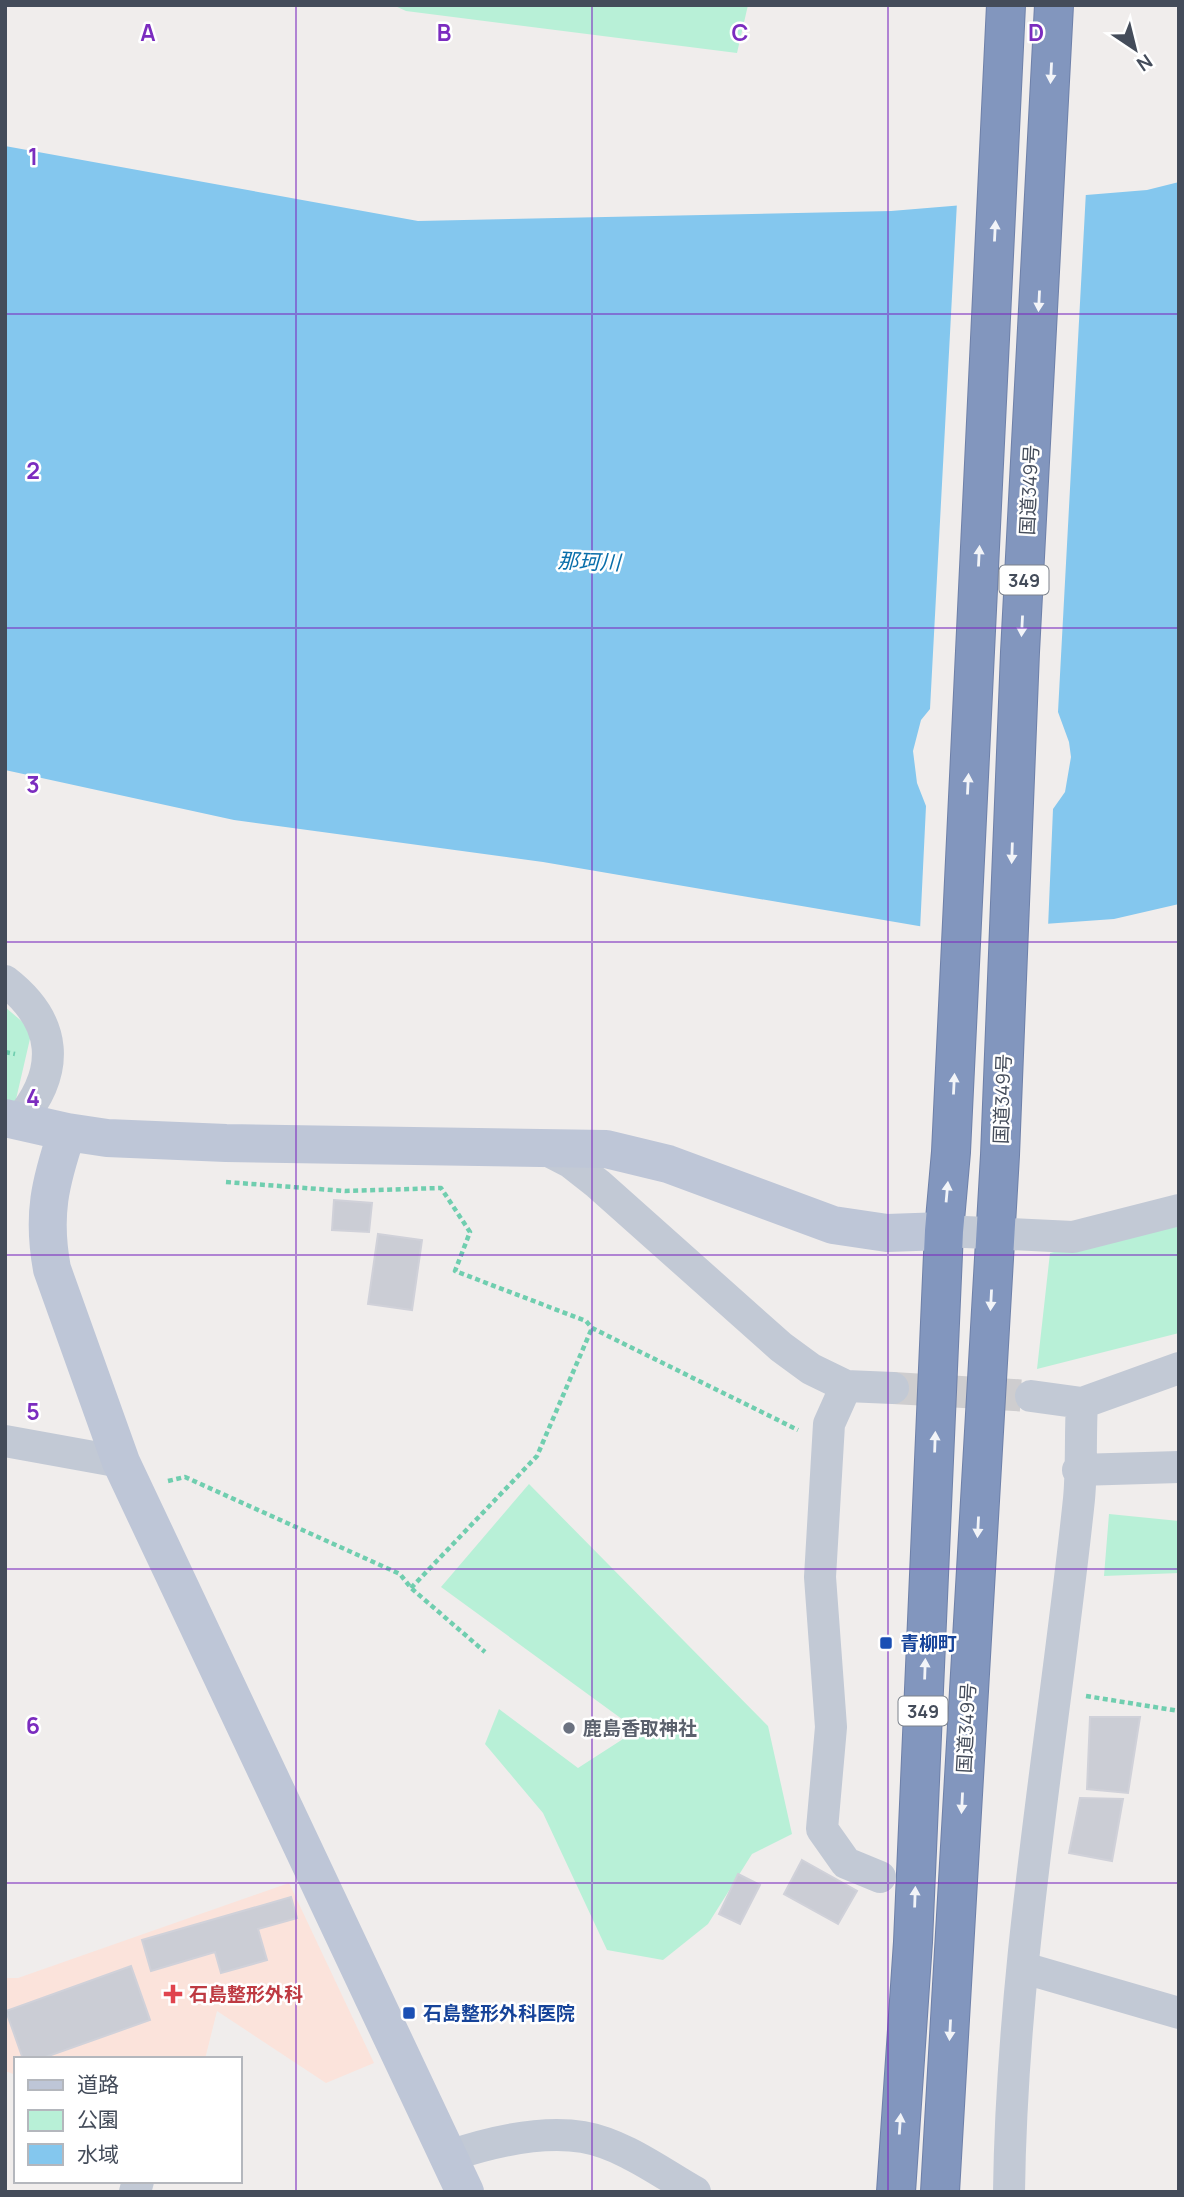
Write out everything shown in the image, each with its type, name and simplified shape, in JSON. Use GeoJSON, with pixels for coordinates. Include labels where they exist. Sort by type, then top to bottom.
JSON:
{"type":"FeatureCollection","features":[{"type":"Feature","properties":{"kind":"highway","name":"349"},"geometry":{"type":"LineString","coordinates":[[895,2192],[913,1942],[944,1231],[951,1152],[1006,5]]}},
{"type":"Feature","properties":{"kind":"highway","name":"国道349号"},"geometry":{"type":"LineString","coordinates":[[940,2192],[1000,1155],[1020,652],[1054,5]]}},
{"type":"Feature","properties":{"kind":"street"},"geometry":{"type":"LineString","coordinates":[[5,981],[21,993],[48,1037],[50,1062],[34,1103],[12,1119]]}},
{"type":"Feature","properties":{"kind":"street"},"geometry":{"type":"LineString","coordinates":[[12,1119],[107,1138],[226,1143],[606,1149],[668,1164],[833,1225],[860,1231],[995,1232],[1073,1237],[1179,1210]]}},
{"type":"Feature","properties":{"kind":"street"},"geometry":{"type":"LineString","coordinates":[[67,1132],[51,1178],[46,1236],[52,1269],[127,1475],[465,2192]]}},
{"type":"Feature","properties":{"kind":"street"},"geometry":{"type":"LineString","coordinates":[[543,1148],[569,1162],[598,1184],[781,1347],[811,1369],[846,1386],[893,1388]]}},
{"type":"Feature","properties":{"kind":"street"},"geometry":{"type":"LineString","coordinates":[[1031,1396],[1082,1403],[1179,1368]]}},
{"type":"Feature","properties":{"kind":"street"},"geometry":{"type":"LineString","coordinates":[[846,1386],[829,1424],[820,1577],[831,1727],[822,1829],[846,1863],[880,1877]]}},
{"type":"Feature","properties":{"kind":"street"},"geometry":{"type":"LineString","coordinates":[[1009,2192],[1010,2143],[1024,1968],[1054,1691],[1079,1495],[1082,1403]]}},
{"type":"Feature","properties":{"kind":"street"},"geometry":{"type":"LineString","coordinates":[[5,1441],[127,1475]]}},
{"type":"Feature","properties":{"kind":"street"},"geometry":{"type":"LineString","coordinates":[[1078,1470],[1179,1467]]}},
{"type":"Feature","properties":{"kind":"street"},"geometry":{"type":"LineString","coordinates":[[1024,1968],[1179,2013]]}},
{"type":"Feature","properties":{"kind":"street"},"geometry":{"type":"LineString","coordinates":[[449,2156],[536,2137],[583,2137],[626,2153],[695,2192]]}},
{"type":"Feature","properties":{"kind":"path"},"geometry":{"type":"LineString","coordinates":[[226,1143],[223,1182],[345,1191],[441,1188],[470,1232],[456,1271],[586,1321],[592,1328],[810,1436],[829,1424]]}},
{"type":"Feature","properties":{"kind":"path"},"geometry":{"type":"LineString","coordinates":[[411,1588],[537,1457],[592,1328]]}},
{"type":"Feature","properties":{"kind":"path"},"geometry":{"type":"LineString","coordinates":[[127,1475],[186,1477],[400,1574],[411,1588],[485,1652]]}},
{"type":"Feature","properties":{"kind":"path"},"geometry":{"type":"LineString","coordinates":[[1054,1691],[1179,1711]]}},
{"type":"Feature","properties":{"kind":"shaded area","name":"石島整形外科"},"geometry":{"type":"Polygon","coordinates":[[[289,1883],[374,2063],[326,2083],[217,2011],[206,2057],[14,2057],[14,2074],[5,2071],[5,1978],[18,1978],[289,1883]]]}},
{"type":"Feature","properties":{"kind":"green space"},"geometry":{"type":"Polygon","coordinates":[[[393,5],[748,5],[737,53],[406,11],[393,5]]]}},
{"type":"Feature","properties":{"kind":"green space"},"geometry":{"type":"Polygon","coordinates":[[[5,1007],[32,1030],[14,1108],[5,1105],[5,1007]]]}},
{"type":"Feature","properties":{"kind":"green space"},"geometry":{"type":"Polygon","coordinates":[[[1179,1221],[1179,1333],[1037,1369],[1050,1253],[1179,1221]]]}},
{"type":"Feature","properties":{"kind":"green space"},"geometry":{"type":"Polygon","coordinates":[[[529,1484],[768,1726],[792,1834],[752,1854],[708,1924],[663,1960],[607,1950],[543,1813],[485,1744],[499,1709],[578,1768],[637,1730],[441,1587],[529,1484]]]}},
{"type":"Feature","properties":{"kind":"green space"},"geometry":{"type":"Polygon","coordinates":[[[1109,1514],[1179,1521],[1179,1573],[1104,1576],[1109,1514]]]}},
{"type":"Feature","properties":{"kind":"water","name":"那珂川"},"geometry":{"type":"Polygon","coordinates":[[[5,146],[418,221],[891,211],[1147,190],[1179,182],[1179,904],[1114,919],[948,931],[543,862],[234,820],[5,770],[5,146]]]}},
{"type":"Feature","properties":{"kind":"pier"},"geometry":{"type":"Polygon","coordinates":[[[1086,191],[1058,712],[1069,742],[1071,757],[1065,792],[1053,809],[1048,928],[948,935],[920,930],[926,806],[917,783],[913,751],[921,720],[930,709],[957,202],[1086,191]]]}},
{"type":"Feature","properties":{"kind":"building"},"geometry":{"type":"Polygon","coordinates":[[[334,1200],[372,1203],[369,1232],[332,1230],[334,1200]]]}},
{"type":"Feature","properties":{"kind":"building"},"geometry":{"type":"Polygon","coordinates":[[[378,1234],[422,1240],[412,1310],[368,1304],[378,1234]]]}},
{"type":"Feature","properties":{"kind":"building"},"geometry":{"type":"Polygon","coordinates":[[[1090,1717],[1140,1717],[1128,1793],[1087,1789],[1090,1717]]]}},
{"type":"Feature","properties":{"kind":"building"},"geometry":{"type":"Polygon","coordinates":[[[1080,1798],[1123,1799],[1112,1861],[1069,1853],[1080,1798]]]}},
{"type":"Feature","properties":{"kind":"building"},"geometry":{"type":"Polygon","coordinates":[[[802,1860],[857,1891],[838,1924],[784,1894],[802,1860]]]}},
{"type":"Feature","properties":{"kind":"building"},"geometry":{"type":"Polygon","coordinates":[[[738,1874],[760,1885],[740,1924],[719,1914],[738,1874]]]}},
{"type":"Feature","properties":{"kind":"building"},"geometry":{"type":"Polygon","coordinates":[[[291,1897],[297,1918],[258,1929],[267,1960],[221,1973],[215,1952],[151,1971],[142,1940],[291,1897]]]}},
{"type":"Feature","properties":{"kind":"building"},"geometry":{"type":"Polygon","coordinates":[[[131,1966],[150,2020],[46,2057],[22,2057],[6,2011],[131,1966]]]}},
{"type":"Feature","properties":{"kind":"tunnel"},"geometry":{"type":"LineString","coordinates":[[893,1388],[1031,1396]]}},
{"type":"Feature","properties":{"kind":"place","name":"青柳町"},"geometry":{"type":"Point","coordinates":[886,1643]}},
{"type":"Feature","properties":{"kind":"place","name":"鹿島香取神社"},"geometry":{"type":"Point","coordinates":[569,1728]}},
{"type":"Feature","properties":{"kind":"place","name":"石島整形外科"},"geometry":{"type":"Point","coordinates":[173,1994]}},
{"type":"Feature","properties":{"kind":"place","name":"石島整形外科医院"},"geometry":{"type":"Point","coordinates":[409,2013]}}]}
